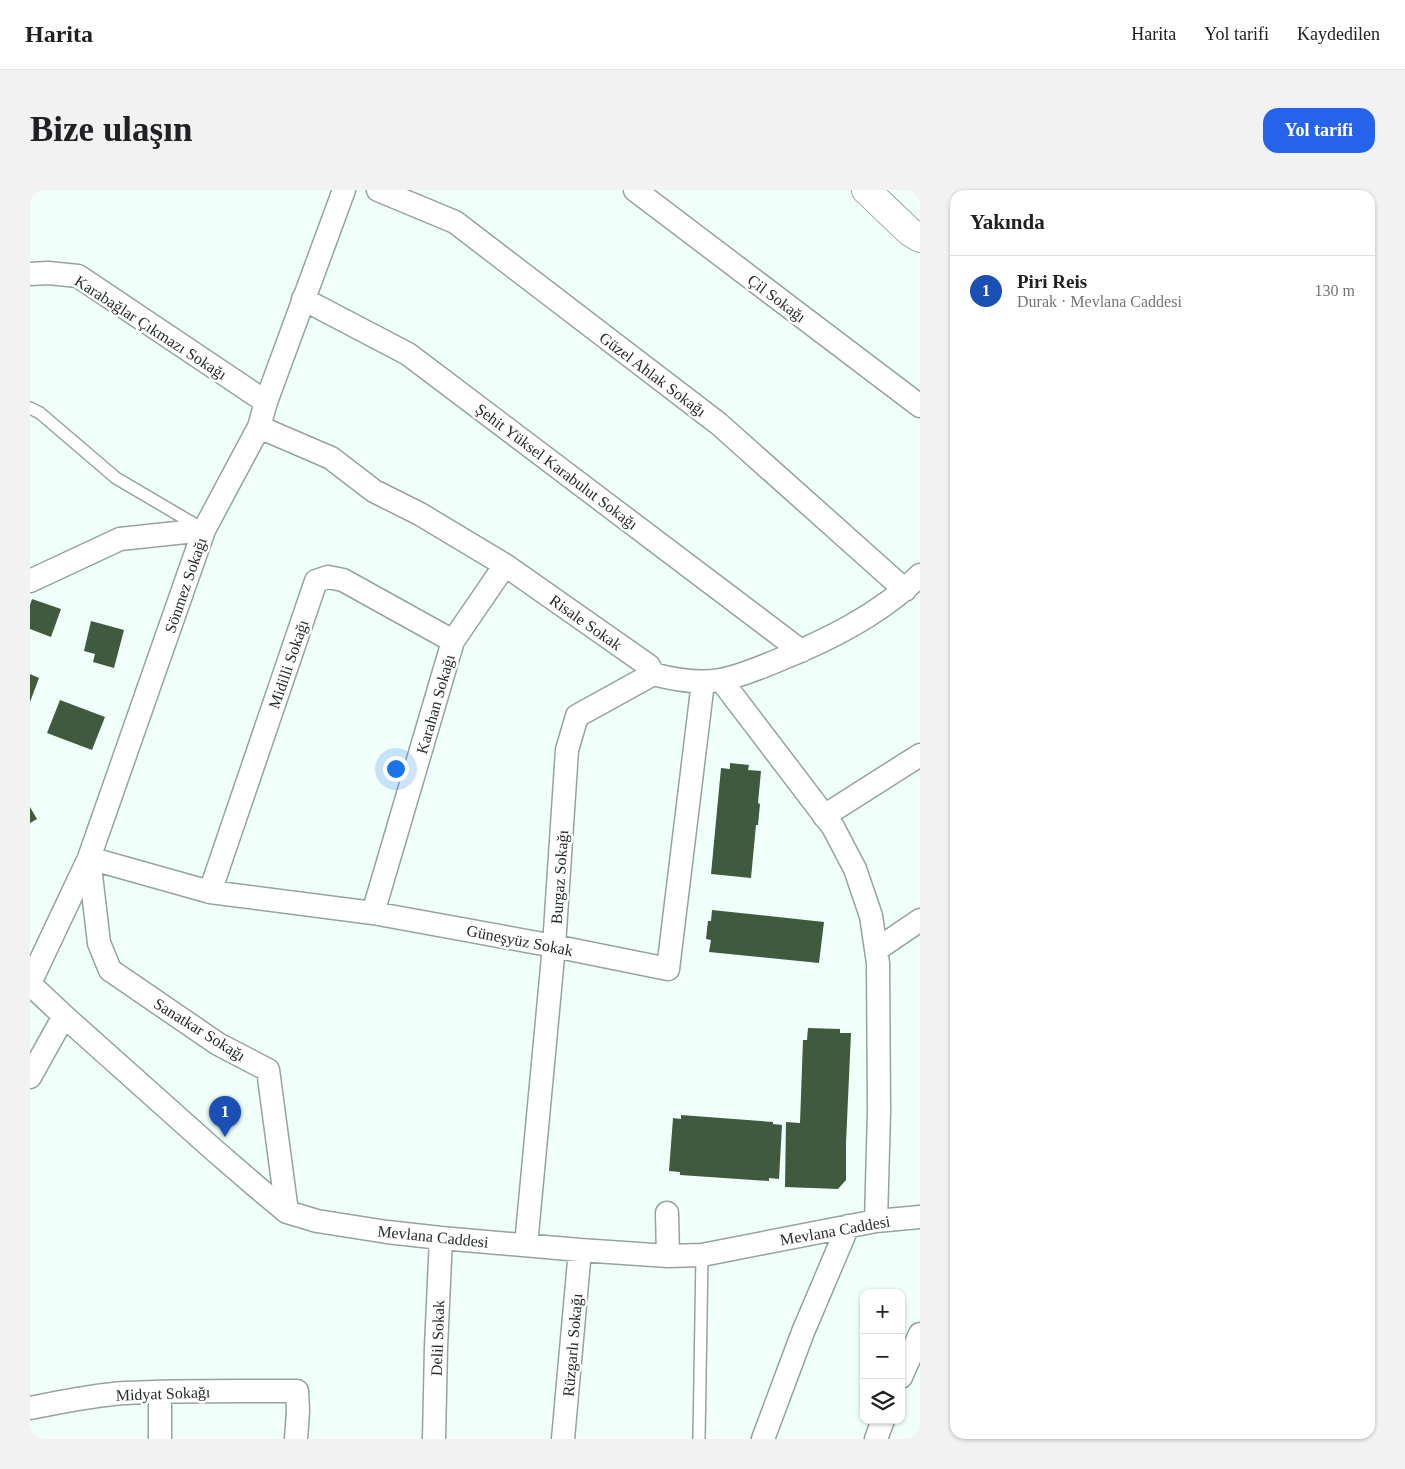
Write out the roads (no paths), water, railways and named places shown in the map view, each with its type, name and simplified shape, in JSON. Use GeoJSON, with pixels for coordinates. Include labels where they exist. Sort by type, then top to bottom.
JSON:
{"type":"FeatureCollection","features":[{"type":"Feature","properties":{"kind":"street","name":"Sönmez Sokağı"},"geometry":{"type":"LineString","coordinates":[[30,984],[89,858],[204,530],[259,427],[266,402],[344,190]]}},
{"type":"Feature","properties":{"kind":"street","name":"Güzel Ahlak Sokağı"},"geometry":{"type":"LineString","coordinates":[[378,190],[455,222],[719,424],[912,582]]}},
{"type":"Feature","properties":{"kind":"street","name":"Çil Sokağı"},"geometry":{"type":"LineString","coordinates":[[635,190],[920,406]]}},
{"type":"Feature","properties":{"kind":"street"},"geometry":{"type":"LineString","coordinates":[[866,190],[910,232],[920,238]]}},
{"type":"Feature","properties":{"kind":"street","name":"Karabağlar Çıkmazı Sokağı"},"geometry":{"type":"LineString","coordinates":[[30,274],[48,273],[78,276],[266,402]]}},
{"type":"Feature","properties":{"kind":"street","name":"Şehit Yüksel Karabulut Sokağı"},"geometry":{"type":"LineString","coordinates":[[303,299],[408,354],[800,651]]}},
{"type":"Feature","properties":{"kind":"street","name":"Risale Sokak"},"geometry":{"type":"LineString","coordinates":[[259,427],[331,458],[374,491],[420,514],[506,565],[649,666],[653,674]]}},
{"type":"Feature","properties":{"kind":"street"},"geometry":{"type":"LineString","coordinates":[[30,581],[120,540],[204,530]]}},
{"type":"Feature","properties":{"kind":"street","name":"Karahan Sokağı"},"geometry":{"type":"LineString","coordinates":[[373,913],[453,641],[506,565]]}},
{"type":"Feature","properties":{"kind":"street","name":"Midilli Sokağı"},"geometry":{"type":"LineString","coordinates":[[210,892],[316,581],[328,577],[343,580],[453,641]]}},
{"type":"Feature","properties":{"kind":"street"},"geometry":{"type":"LineString","coordinates":[[653,674],[674,680],[712,681],[753,670],[800,651],[847,628],[883,607],[912,582]]}},
{"type":"Feature","properties":{"kind":"street","name":"Burgaz Sokağı"},"geometry":{"type":"LineString","coordinates":[[526,1245],[554,946],[568,750],[577,716],[653,674]]}},
{"type":"Feature","properties":{"kind":"street"},"geometry":{"type":"LineString","coordinates":[[712,681],[833,827],[855,869],[871,916],[878,963],[879,1111],[876,1221]]}},
{"type":"Feature","properties":{"kind":"street","name":"Güneşyüz Sokak"},"geometry":{"type":"LineString","coordinates":[[89,858],[210,892],[373,913],[668,969],[712,681]]}},
{"type":"Feature","properties":{"kind":"street"},"geometry":{"type":"LineString","coordinates":[[824,816],[920,755]]}},
{"type":"Feature","properties":{"kind":"street","name":"Sanatkar Sokağı"},"geometry":{"type":"LineString","coordinates":[[89,858],[99,943],[110,970],[218,1044],[268,1070],[287,1212]]}},
{"type":"Feature","properties":{"kind":"street"},"geometry":{"type":"LineString","coordinates":[[876,950],[920,920]]}},
{"type":"Feature","properties":{"kind":"street","name":"Mevlana Caddesi"},"geometry":{"type":"LineString","coordinates":[[30,984],[214,1150],[287,1212],[317,1221],[441,1238],[668,1256],[702,1255],[876,1221],[920,1217]]}},
{"type":"Feature","properties":{"kind":"street"},"geometry":{"type":"LineString","coordinates":[[30,1076],[64,1016]]}},
{"type":"Feature","properties":{"kind":"street"},"geometry":{"type":"LineString","coordinates":[[667,1213],[668,1256]]}},
{"type":"Feature","properties":{"kind":"street"},"geometry":{"type":"LineString","coordinates":[[763,1439],[803,1332],[848,1226]]}},
{"type":"Feature","properties":{"kind":"street","name":"Delil Sokak"},"geometry":{"type":"LineString","coordinates":[[434,1439],[441,1238]]}},
{"type":"Feature","properties":{"kind":"street","name":"Rüzgarlı Sokağı"},"geometry":{"type":"LineString","coordinates":[[564,1439],[580,1250]]}},
{"type":"Feature","properties":{"kind":"street"},"geometry":{"type":"LineString","coordinates":[[905,1368],[920,1334]]}},
{"type":"Feature","properties":{"kind":"street","name":"Midyat Sokağı"},"geometry":{"type":"LineString","coordinates":[[30,1408],[63,1401],[123,1394],[297,1391],[296,1439]]}},
{"type":"Feature","properties":{"kind":"street"},"geometry":{"type":"LineString","coordinates":[[160,1392],[160,1439]]}},
{"type":"Feature","properties":{"kind":"street"},"geometry":{"type":"LineString","coordinates":[[876,1439],[882,1424]]}},
{"type":"Feature","properties":{"kind":"lane"},"geometry":{"type":"LineString","coordinates":[[30,408],[40,413],[116,478],[204,530]]}},
{"type":"Feature","properties":{"kind":"lane"},"geometry":{"type":"LineString","coordinates":[[699,1439],[702,1255]]}},
{"type":"Feature","properties":{"kind":"place","name":"Piri Reis"},"geometry":{"type":"Point","coordinates":[225,1137]}}]}
